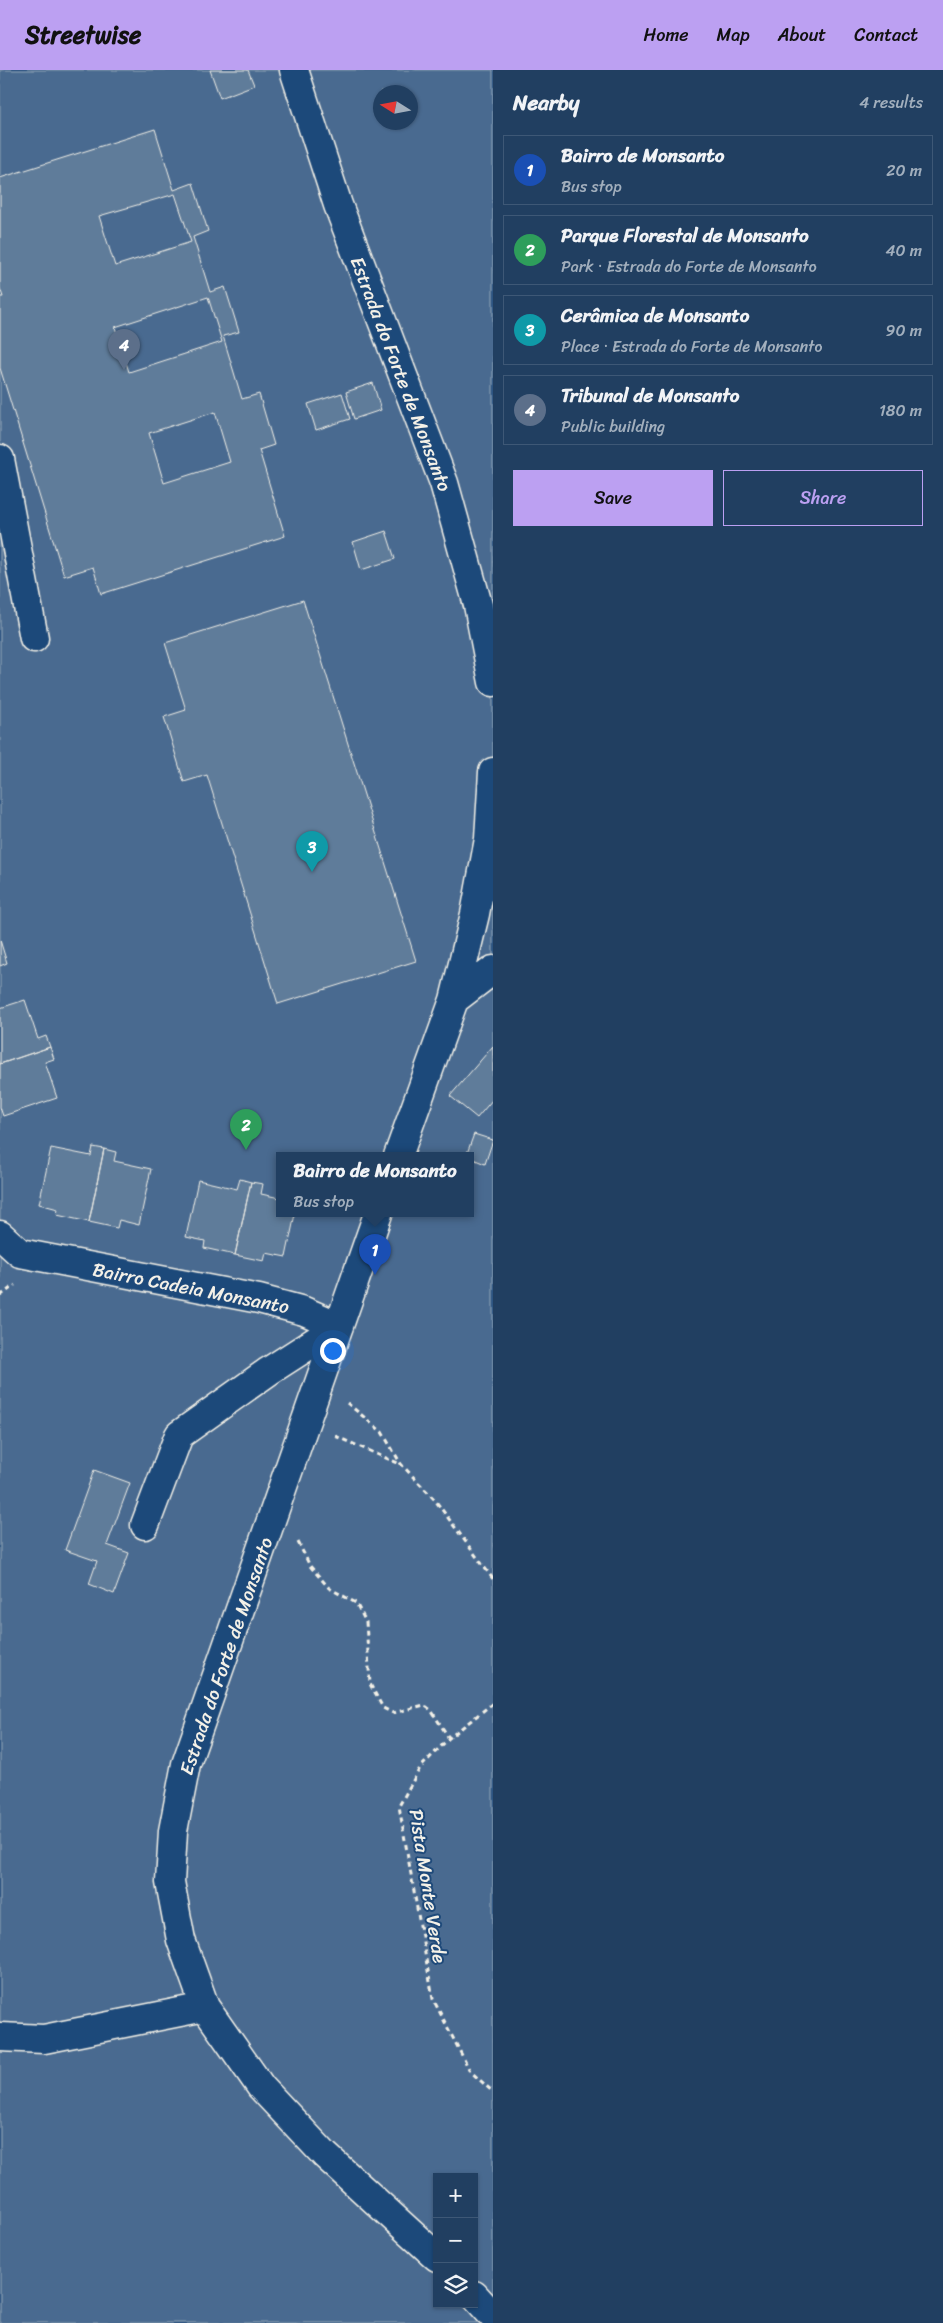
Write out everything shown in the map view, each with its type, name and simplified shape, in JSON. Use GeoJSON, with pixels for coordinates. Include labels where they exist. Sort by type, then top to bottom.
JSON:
{"type":"FeatureCollection","features":[{"type":"Feature","properties":{"kind":"street","name":"Estrada do Forte de Monsanto"},"geometry":{"type":"LineString","coordinates":[[294,70],[338,205],[444,483],[478,605],[493,682]]}},
{"type":"Feature","properties":{"kind":"street"},"geometry":{"type":"LineString","coordinates":[[0,459],[34,638]]}},
{"type":"Feature","properties":{"kind":"street"},"geometry":{"type":"LineString","coordinates":[[399,1152],[454,1000],[475,914],[489,839],[493,772]]}},
{"type":"Feature","properties":{"kind":"street"},"geometry":{"type":"LineString","coordinates":[[454,1000],[493,970]]}},
{"type":"Feature","properties":{"kind":"street","name":"Estrada do Forte de Monsanto"},"geometry":{"type":"LineString","coordinates":[[377,1217],[186,1764],[173,1831],[170,1882],[181,1940],[205,2007],[261,2087],[325,2155],[433,2253]]}},
{"type":"Feature","properties":{"kind":"street","name":"Bairro Cadeia Monsanto"},"geometry":{"type":"LineString","coordinates":[[0,1234],[20,1254],[259,1299],[304,1311],[339,1326]]}},
{"type":"Feature","properties":{"kind":"street"},"geometry":{"type":"LineString","coordinates":[[145,1525],[179,1435],[269,1370],[339,1326]]}},
{"type":"Feature","properties":{"kind":"street"},"geometry":{"type":"LineString","coordinates":[[0,2038],[44,2039],[205,2007]]}},
{"type":"Feature","properties":{"kind":"street"},"geometry":{"type":"LineString","coordinates":[[478,2299],[493,2316]]}},
{"type":"Feature","properties":{"kind":"path"},"geometry":{"type":"LineString","coordinates":[[319,1380],[382,1432],[401,1464],[435,1500],[493,1579]]}},
{"type":"Feature","properties":{"kind":"path"},"geometry":{"type":"LineString","coordinates":[[305,1423],[401,1464]]}},
{"type":"Feature","properties":{"kind":"path"},"geometry":{"type":"LineString","coordinates":[[297,1541],[310,1566],[329,1588],[356,1603],[366,1622],[370,1684],[383,1708],[393,1713],[424,1705],[431,1710],[450,1738]]}},
{"type":"Feature","properties":{"kind":"path","name":"Pista Monte Verde"},"geometry":{"type":"LineString","coordinates":[[493,1703],[450,1738],[420,1768],[399,1806],[433,1999],[470,2071],[493,2092]]}},
{"type":"Feature","properties":{"kind":"shaded area"},"geometry":{"type":"Polygon","coordinates":[[[0,70],[493,70],[493,2323],[0,2323],[0,70]]]}},
{"type":"Feature","properties":{"kind":"building"},"geometry":{"type":"Polygon","coordinates":[[[210,70],[248,70],[254,85],[220,98],[210,70]]]}},
{"type":"Feature","properties":{"kind":"building"},"geometry":{"type":"Polygon","coordinates":[[[155,129],[174,190],[193,183],[208,231],[193,237],[210,292],[225,287],[239,332],[223,336],[242,399],[259,394],[274,445],[259,450],[285,536],[101,594],[93,567],[64,576],[0,368],[0,297],[3,297],[0,288],[0,178],[155,129]],[[175,194],[99,216],[115,266],[191,242],[175,194]],[[208,297],[115,327],[129,372],[222,342],[208,297]],[[215,412],[149,433],[164,483],[230,462],[215,412]]]}},
{"type":"Feature","properties":{"kind":"building"},"geometry":{"type":"Polygon","coordinates":[[[373,383],[381,410],[354,419],[346,392],[373,383]]]}},
{"type":"Feature","properties":{"kind":"building"},"geometry":{"type":"Polygon","coordinates":[[[342,393],[350,419],[316,430],[308,404],[342,393]]]}},
{"type":"Feature","properties":{"kind":"building"},"geometry":{"type":"Polygon","coordinates":[[[386,531],[395,559],[361,570],[353,542],[386,531]]]}},
{"type":"Feature","properties":{"kind":"building"},"geometry":{"type":"Polygon","coordinates":[[[303,600],[416,961],[278,1004],[207,775],[184,782],[164,717],[186,710],[165,643],[303,600]]]}},
{"type":"Feature","properties":{"kind":"building"},"geometry":{"type":"Polygon","coordinates":[[[0,940],[7,963],[0,966],[0,940]]]}},
{"type":"Feature","properties":{"kind":"building"},"geometry":{"type":"Polygon","coordinates":[[[25,1000],[38,1039],[46,1036],[50,1047],[0,1064],[0,1008],[25,1000]]]}},
{"type":"Feature","properties":{"kind":"building"},"geometry":{"type":"Polygon","coordinates":[[[493,1046],[493,1099],[477,1118],[450,1096],[493,1046]]]}},
{"type":"Feature","properties":{"kind":"building"},"geometry":{"type":"Polygon","coordinates":[[[50,1047],[54,1059],[45,1062],[57,1098],[3,1116],[0,1107],[0,1064],[50,1047]]]}},
{"type":"Feature","properties":{"kind":"building"},"geometry":{"type":"Polygon","coordinates":[[[474,1134],[493,1140],[485,1164],[474,1159],[474,1152],[467,1152],[474,1134]]]}},
{"type":"Feature","properties":{"kind":"building"},"geometry":{"type":"Polygon","coordinates":[[[93,1147],[104,1149],[89,1222],[57,1215],[58,1209],[39,1204],[51,1148],[91,1156],[93,1147]]]}},
{"type":"Feature","properties":{"kind":"building"},"geometry":{"type":"Polygon","coordinates":[[[104,1149],[116,1152],[114,1161],[151,1169],[139,1225],[119,1220],[117,1228],[89,1222],[104,1149]]]}},
{"type":"Feature","properties":{"kind":"building"},"geometry":{"type":"Polygon","coordinates":[[[240,1179],[251,1182],[235,1255],[204,1248],[205,1241],[186,1237],[198,1180],[237,1189],[240,1179]]]}},
{"type":"Feature","properties":{"kind":"building"},"geometry":{"type":"Polygon","coordinates":[[[251,1182],[263,1184],[261,1194],[276,1197],[276,1217],[294,1217],[286,1257],[266,1253],[264,1261],[235,1255],[251,1182]]]}},
{"type":"Feature","properties":{"kind":"building"},"geometry":{"type":"Polygon","coordinates":[[[94,1470],[130,1483],[107,1545],[129,1553],[114,1594],[89,1584],[97,1561],[65,1550],[94,1470]]]}},
{"type":"Feature","properties":{"kind":"place","name":"Tribunal de Monsanto"},"geometry":{"type":"Point","coordinates":[124,370]}},
{"type":"Feature","properties":{"kind":"place","name":"Cerâmica de Monsanto"},"geometry":{"type":"Point","coordinates":[312,872]}},
{"type":"Feature","properties":{"kind":"place","name":"Parque Florestal de Monsanto"},"geometry":{"type":"Point","coordinates":[246,1150]}},
{"type":"Feature","properties":{"kind":"place","name":"Bairro de Monsanto"},"geometry":{"type":"Point","coordinates":[375,1275]}}]}
